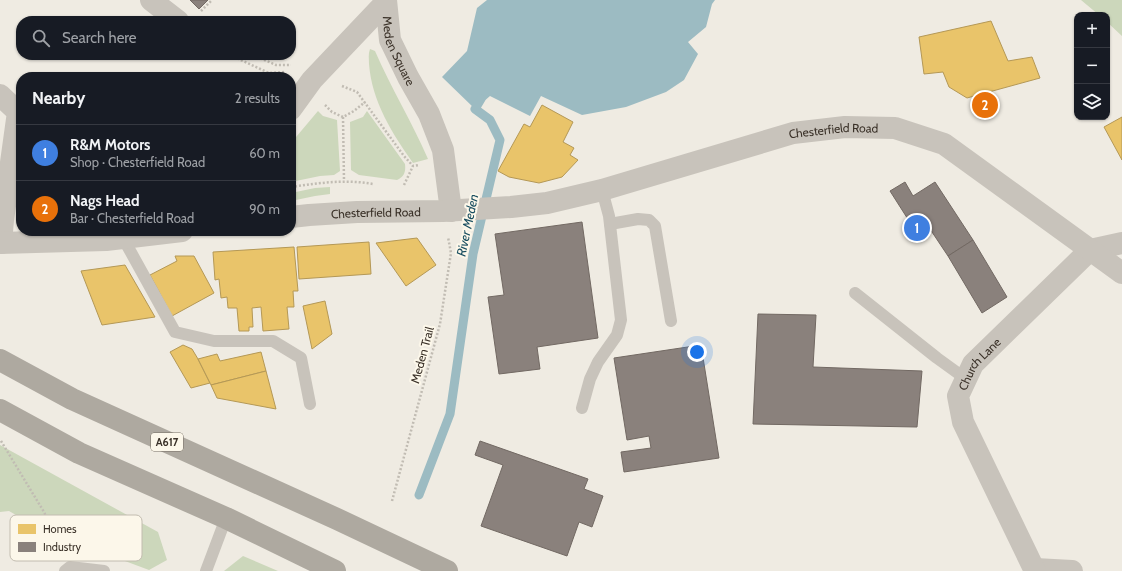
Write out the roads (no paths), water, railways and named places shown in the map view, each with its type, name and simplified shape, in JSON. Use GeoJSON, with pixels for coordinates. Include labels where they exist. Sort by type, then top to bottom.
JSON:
{"type":"FeatureCollection","features":[{"type":"Feature","properties":{"kind":"highway","name":"A617"},"geometry":{"type":"LineString","coordinates":[[0,360],[72,399],[337,519],[447,571]]}},
{"type":"Feature","properties":{"kind":"highway"},"geometry":{"type":"LineString","coordinates":[[0,410],[79,453],[226,518],[335,571]]}},
{"type":"Feature","properties":{"kind":"street"},"geometry":{"type":"LineString","coordinates":[[151,0],[172,16]]}},
{"type":"Feature","properties":{"kind":"street","name":"Meden Square"},"geometry":{"type":"LineString","coordinates":[[296,102],[312,80],[386,1]]}},
{"type":"Feature","properties":{"kind":"street","name":"Meden Square"},"geometry":{"type":"LineString","coordinates":[[386,1],[390,40],[408,77],[429,114],[443,150],[452,210]]}},
{"type":"Feature","properties":{"kind":"street"},"geometry":{"type":"LineString","coordinates":[[0,95],[16,110]]}},
{"type":"Feature","properties":{"kind":"street"},"geometry":{"type":"LineString","coordinates":[[16,126],[1,243],[106,240],[140,236]]}},
{"type":"Feature","properties":{"kind":"street","name":"Chesterfield Road"},"geometry":{"type":"LineString","coordinates":[[296,216],[357,212],[511,207],[547,203],[602,190],[793,133],[845,127],[895,128],[944,144],[1122,273]]}},
{"type":"Feature","properties":{"kind":"street"},"geometry":{"type":"LineString","coordinates":[[1090,250],[1122,243]]}},
{"type":"Feature","properties":{"kind":"street","name":"Church Lane"},"geometry":{"type":"LineString","coordinates":[[1035,570],[963,422],[958,396],[972,364],[1090,250]]}},
{"type":"Feature","properties":{"kind":"street"},"geometry":{"type":"LineString","coordinates":[[1035,570],[1072,571]]}},
{"type":"Feature","properties":{"kind":"lane"},"geometry":{"type":"LineString","coordinates":[[582,408],[590,379],[598,362],[617,335],[621,320],[610,224],[602,190]]}},
{"type":"Feature","properties":{"kind":"lane"},"geometry":{"type":"LineString","coordinates":[[610,224],[638,219],[650,220],[655,226],[671,321]]}},
{"type":"Feature","properties":{"kind":"lane"},"geometry":{"type":"LineString","coordinates":[[123,238],[176,332],[214,341],[273,341],[301,358],[310,404]]}},
{"type":"Feature","properties":{"kind":"lane"},"geometry":{"type":"LineString","coordinates":[[855,293],[966,379]]}},
{"type":"Feature","properties":{"kind":"lane"},"geometry":{"type":"LineString","coordinates":[[206,571],[226,518]]}},
{"type":"Feature","properties":{"kind":"lane"},"geometry":{"type":"LineString","coordinates":[[67,569],[104,571]]}},
{"type":"Feature","properties":{"kind":"water"},"geometry":{"type":"Polygon","coordinates":[[[487,0],[715,0],[712,4],[706,27],[688,42],[698,54],[684,80],[666,92],[626,107],[582,115],[541,96],[530,116],[490,96],[475,109],[442,77],[467,51],[477,8],[487,0]]]}},
{"type":"Feature","properties":{"kind":"waterway","name":"River Meden"},"geometry":{"type":"LineString","coordinates":[[419,495],[450,414],[473,254],[500,140],[490,120],[475,109],[481,99]]}},
{"type":"Feature","properties":{"kind":"place","name":"Nags Head"},"geometry":{"type":"Point","coordinates":[985,105]}},
{"type":"Feature","properties":{"kind":"place","name":"R&M Motors"},"geometry":{"type":"Point","coordinates":[917,228]}}]}
